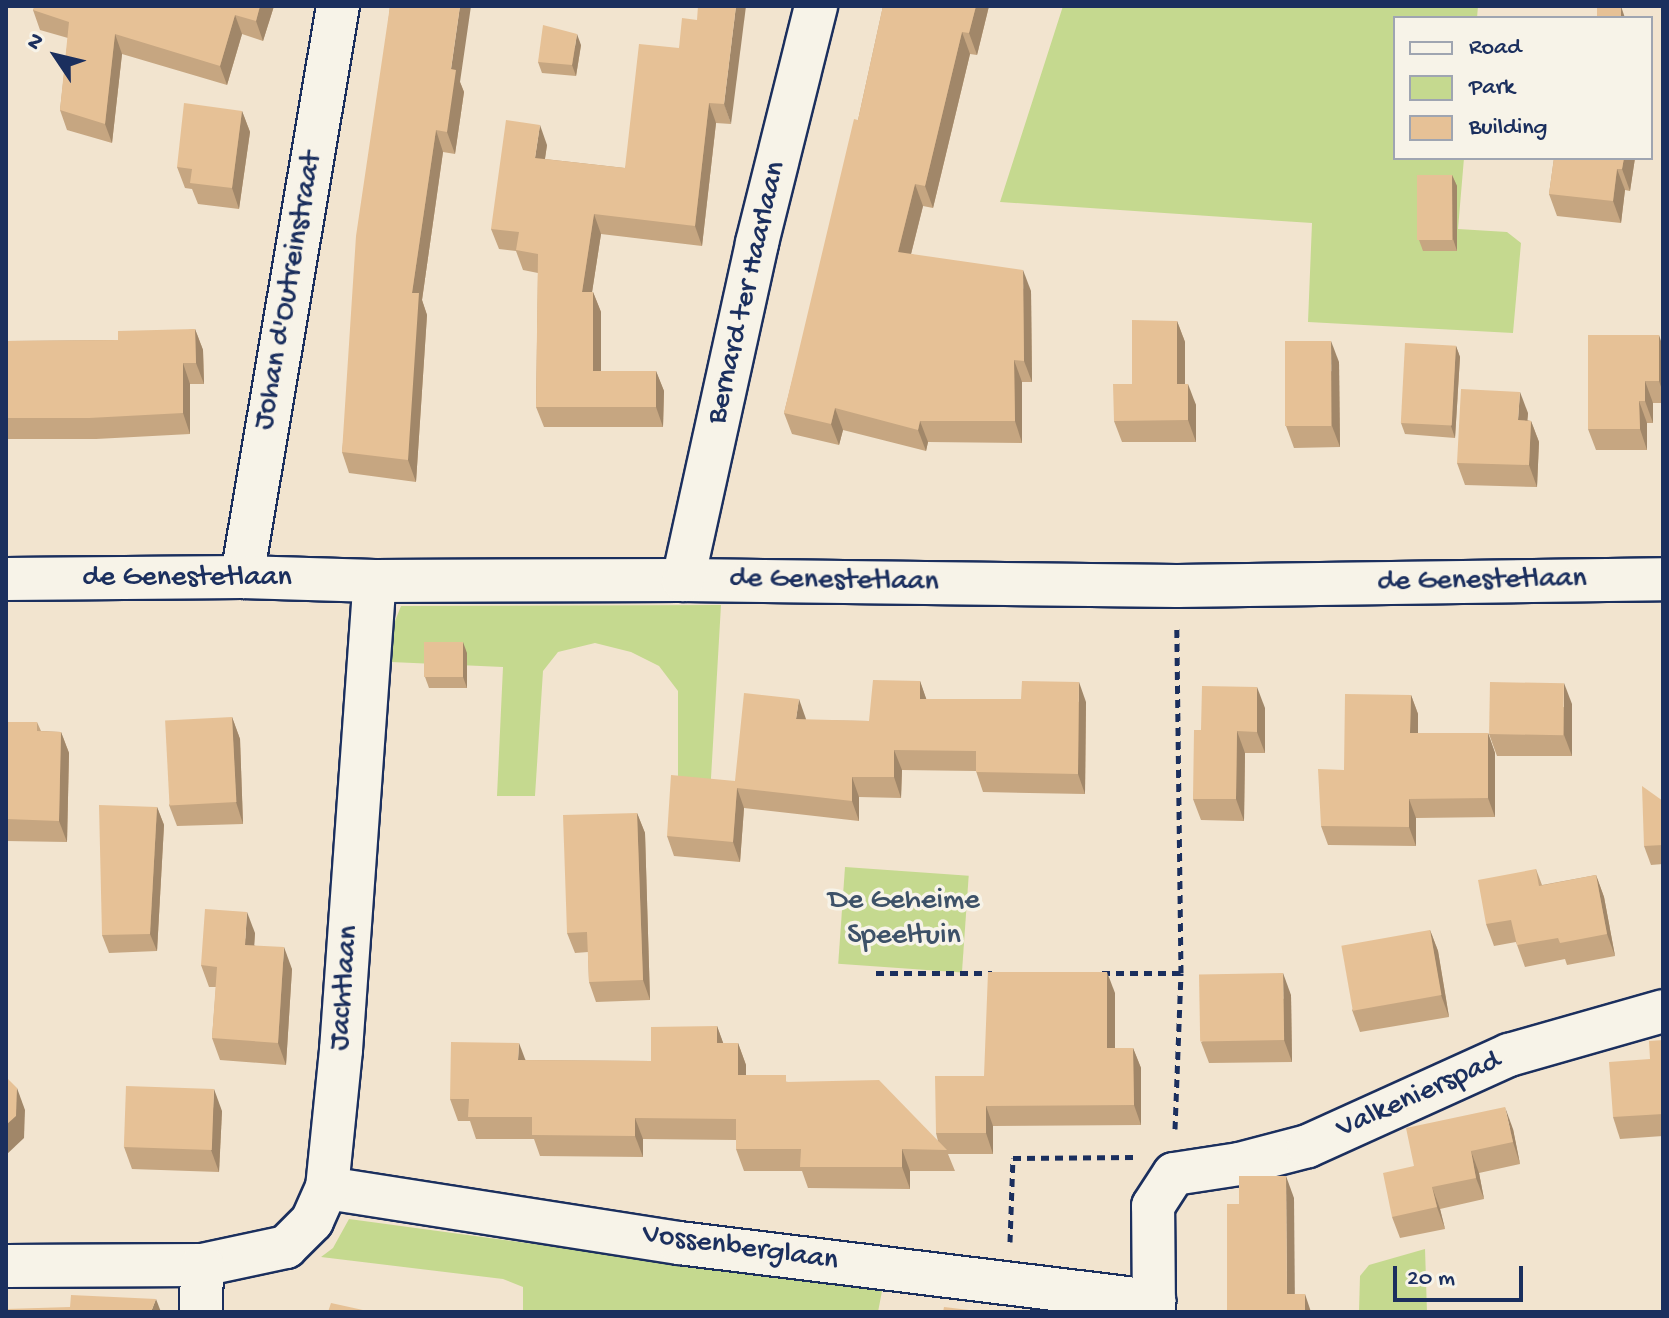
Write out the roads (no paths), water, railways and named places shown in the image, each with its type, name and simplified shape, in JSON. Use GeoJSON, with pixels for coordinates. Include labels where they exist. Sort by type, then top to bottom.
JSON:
{"type":"FeatureCollection","features":[{"type":"Feature","properties":{"kind":"street","name":"Johan d'Outreinstraat"},"geometry":{"type":"LineString","coordinates":[[242,577],[338,6]]}},
{"type":"Feature","properties":{"kind":"street","name":"Bernard ter Haarlaan"},"geometry":{"type":"LineString","coordinates":[[683,580],[757,243],[816,6]]}},
{"type":"Feature","properties":{"kind":"street","name":"de Genestetlaan"},"geometry":{"type":"LineString","coordinates":[[6,579],[242,577],[375,581],[683,580],[1177,586],[1663,579]]}},
{"type":"Feature","properties":{"kind":"street","name":"Jachtlaan"},"geometry":{"type":"LineString","coordinates":[[202,1265],[286,1247],[312,1221],[327,1188],[341,1050],[375,581]]}},
{"type":"Feature","properties":{"kind":"street","name":"Valkenierspad"},"geometry":{"type":"LineString","coordinates":[[1154,1307],[1153,1206],[1174,1165],[1239,1164],[1308,1146],[1509,1055],[1663,1011]]}},
{"type":"Feature","properties":{"kind":"street","name":"Vossenberglaan"},"geometry":{"type":"LineString","coordinates":[[327,1188],[679,1243],[1008,1283],[1154,1307]]}},
{"type":"Feature","properties":{"kind":"street"},"geometry":{"type":"LineString","coordinates":[[6,1266],[202,1265],[201,1312]]}},
{"type":"Feature","properties":{"kind":"park label","name":"De Geheime Speeltuin"},"geometry":{"type":"Point","coordinates":[904,919]}}]}
